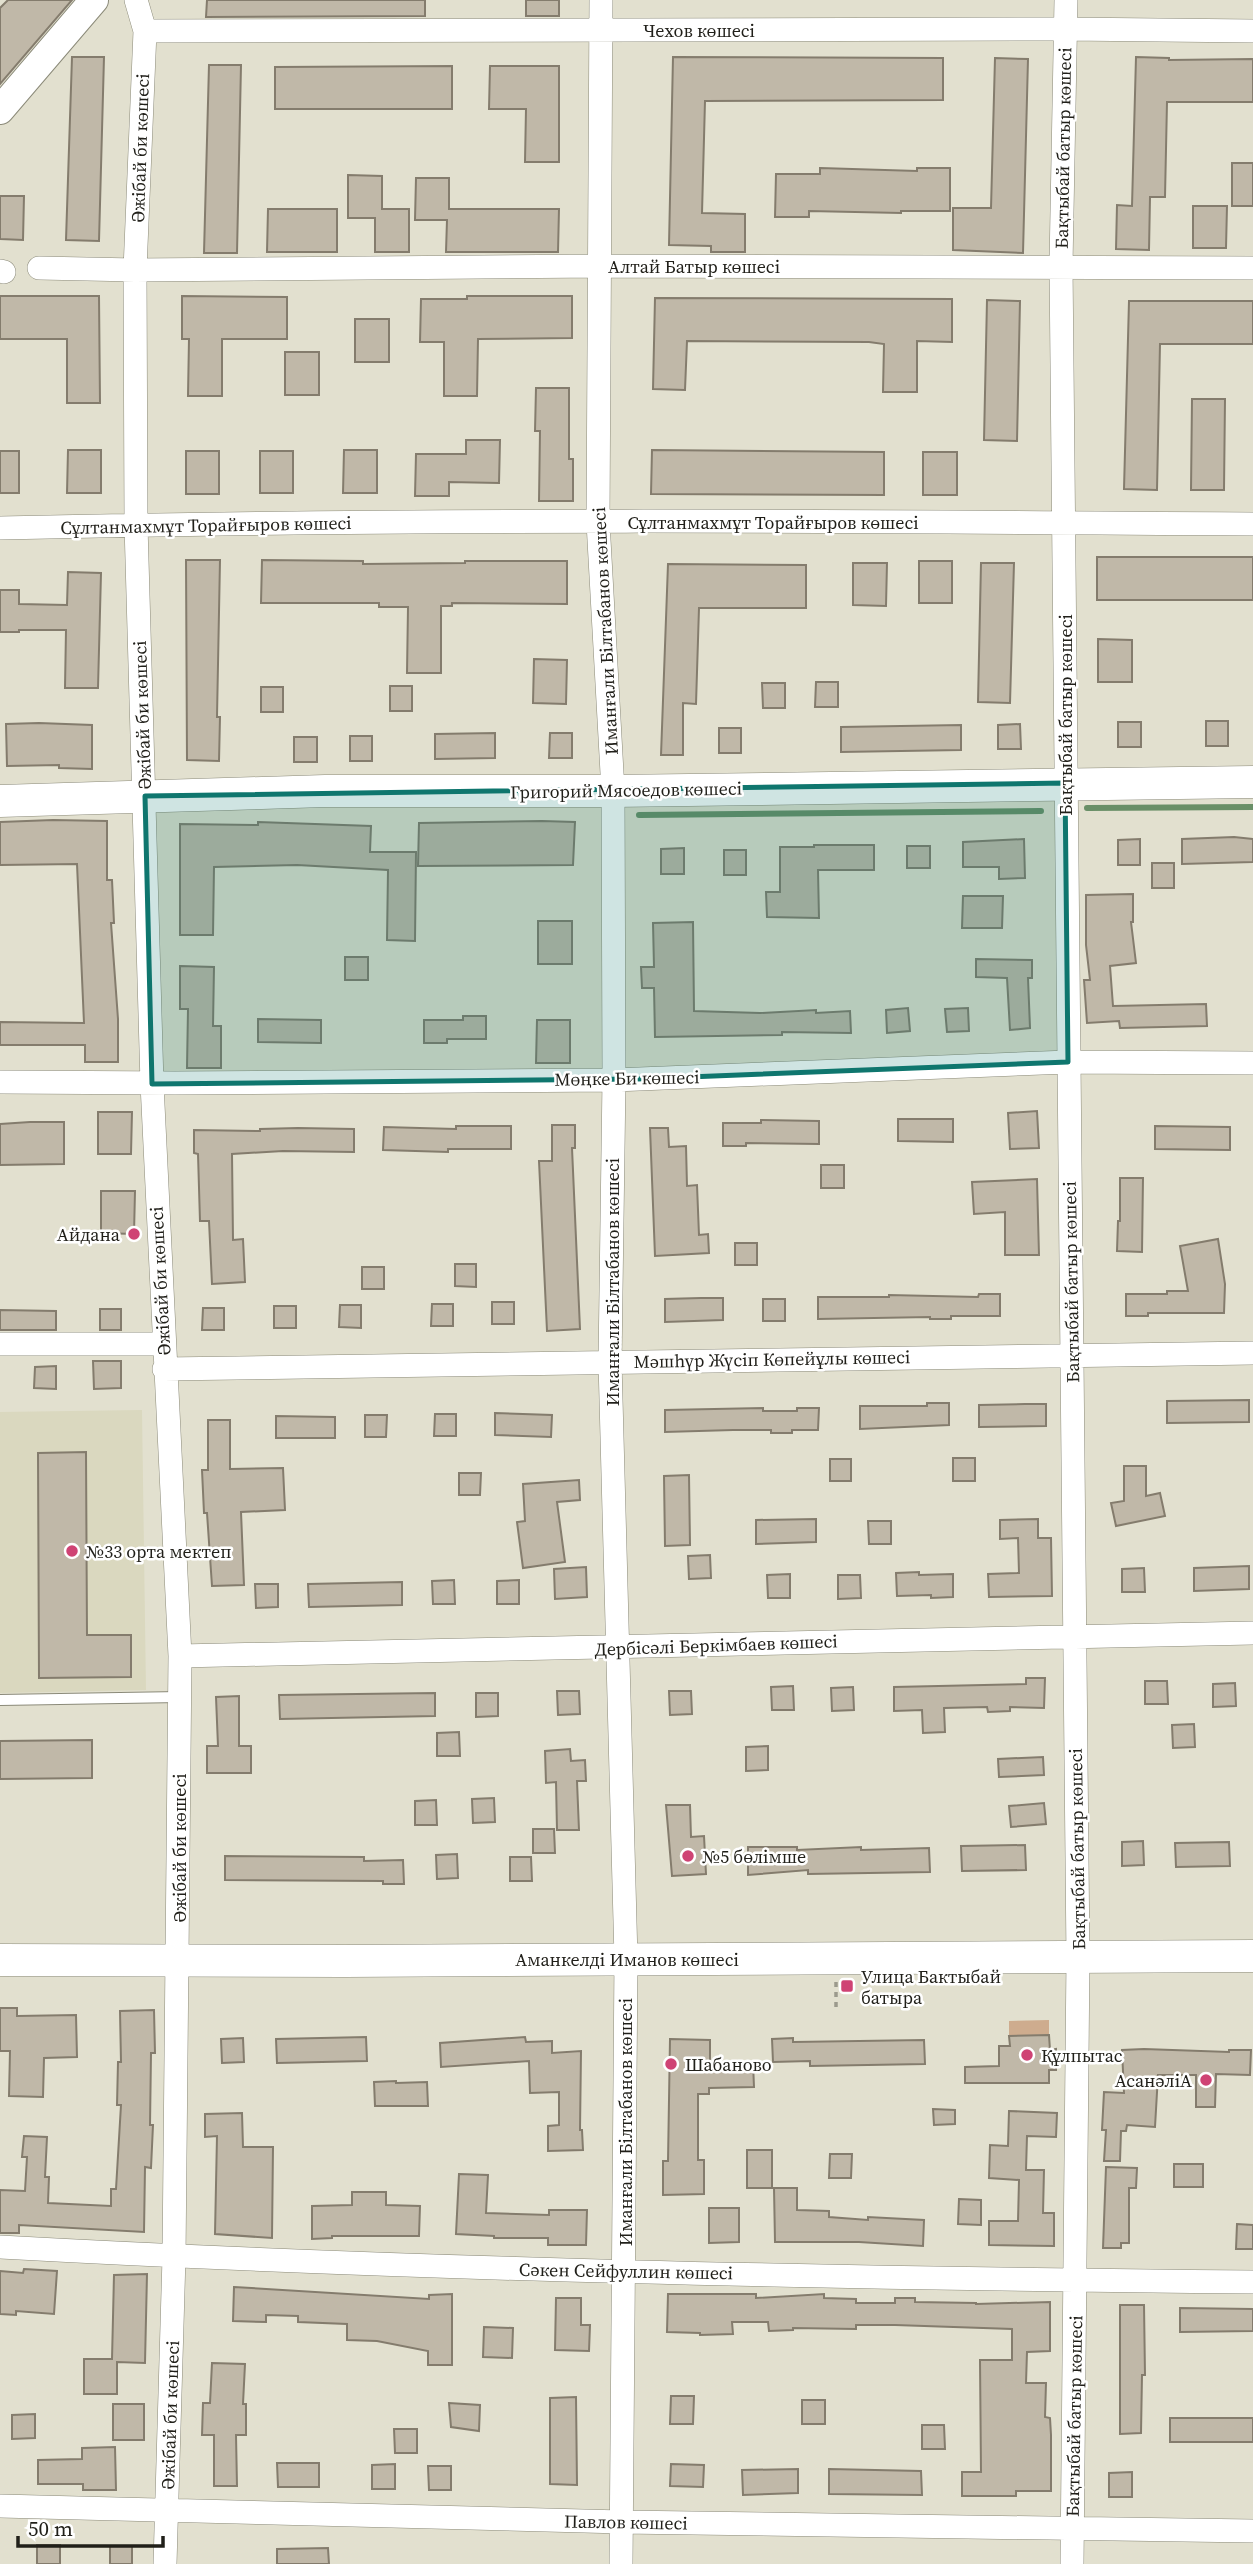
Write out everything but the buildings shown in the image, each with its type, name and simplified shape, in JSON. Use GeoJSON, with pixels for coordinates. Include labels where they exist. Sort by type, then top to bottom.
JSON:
{"type":"FeatureCollection","features":[{"type":"Feature","properties":{"kind":"main road","name":"Григорий Мясоедов көшесі"},"geometry":{"type":"LineString","coordinates":[[0,801],[326,791],[613,791],[1253,782]]}},
{"type":"Feature","properties":{"kind":"main road","name":"Аманкелді Иманов көшесі"},"geometry":{"type":"LineString","coordinates":[[0,1960],[1253,1956]]}},
{"type":"Feature","properties":{"kind":"street"},"geometry":{"type":"LineString","coordinates":[[0,110],[94,0]]}},
{"type":"Feature","properties":{"kind":"street","name":"Әжібай би көшесі"},"geometry":{"type":"LineString","coordinates":[[136,0],[145,31],[135,270],[136,525],[152,1084],[180,1656],[174,2257],[165,2564]]}},
{"type":"Feature","properties":{"kind":"street","name":"Иманғали Білтабанов көшесі"},"geometry":{"type":"LineString","coordinates":[[601,0],[598,522],[613,791],[614,1080],[610,1362],[626,1959],[621,2564]]}},
{"type":"Feature","properties":{"kind":"street","name":"Бақтыбай батыр көшесі"},"geometry":{"type":"LineString","coordinates":[[1066,0],[1061,265],[1078,1958],[1072,2564]]}},
{"type":"Feature","properties":{"kind":"street","name":"Чехов көшесі"},"geometry":{"type":"LineString","coordinates":[[145,31],[1253,31]]}},
{"type":"Feature","properties":{"kind":"street","name":"Алтай Батыр көшесі"},"geometry":{"type":"LineString","coordinates":[[39,268],[135,270],[1061,265],[1253,268]]}},
{"type":"Feature","properties":{"kind":"street","name":"Сұлтанмахмұт Торайғыров көшесі"},"geometry":{"type":"LineString","coordinates":[[0,528],[598,522],[1253,524]]}},
{"type":"Feature","properties":{"kind":"street","name":"Мөңке Би көшесі"},"geometry":{"type":"LineString","coordinates":[[0,1082],[152,1084],[614,1080],[1068,1062],[1253,1063]]}},
{"type":"Feature","properties":{"kind":"street"},"geometry":{"type":"LineString","coordinates":[[0,1344],[163,1344]]}},
{"type":"Feature","properties":{"kind":"street","name":"Мәшһүр Жүсіп Көпейұлы көшесі"},"geometry":{"type":"LineString","coordinates":[[164,1368],[1253,1353]]}},
{"type":"Feature","properties":{"kind":"street","name":"Дербісәлі Беркімбаев көшесі"},"geometry":{"type":"LineString","coordinates":[[180,1656],[1253,1633]]}},
{"type":"Feature","properties":{"kind":"street","name":"Сәкен Сейфуллин көшесі"},"geometry":{"type":"LineString","coordinates":[[0,2247],[174,2257],[624,2272],[1253,2282]]}},
{"type":"Feature","properties":{"kind":"street","name":"Павлов көшесі"},"geometry":{"type":"LineString","coordinates":[[0,2506],[622,2522],[1253,2531]]}},
{"type":"Feature","properties":{"kind":"lane"},"geometry":{"type":"LineString","coordinates":[[0,1700],[180,1697]]}},
{"type":"Feature","properties":{"kind":"path"},"geometry":{"type":"LineString","coordinates":[[836,1978],[836,2011]]}},
{"type":"Feature","properties":{"kind":"highlighted area"},"geometry":{"type":"Polygon","coordinates":[[[1065,783],[1068,1062],[638,1079],[152,1084],[145,796],[1065,783]]]}},
{"type":"Feature","properties":{"kind":"shaded area","name":"№33 орта мектеп"},"geometry":{"type":"Polygon","coordinates":[[[142,1410],[146,1690],[0,1693],[0,1412],[142,1410]]]}},
{"type":"Feature","properties":{"kind":"shaded area"},"geometry":{"type":"Polygon","coordinates":[[[1049,2020],[1049,2035],[1009,2036],[1009,2021],[1049,2020]]]}},
{"type":"Feature","properties":{"kind":"waterway"},"geometry":{"type":"LineString","coordinates":[[1087,808],[1253,807]]}},
{"type":"Feature","properties":{"kind":"waterway"},"geometry":{"type":"LineString","coordinates":[[639,815],[1041,811]]}},
{"type":"Feature","properties":{"kind":"place","name":"Айдана"},"geometry":{"type":"Point","coordinates":[134,1234]}},
{"type":"Feature","properties":{"kind":"place","name":"№33 орта мектеп"},"geometry":{"type":"Point","coordinates":[72,1551]}},
{"type":"Feature","properties":{"kind":"place","name":"№5 бөлімше"},"geometry":{"type":"Point","coordinates":[688,1856]}},
{"type":"Feature","properties":{"kind":"place","name":"Улица Бактыбай батыра"},"geometry":{"type":"Point","coordinates":[847,1986]}},
{"type":"Feature","properties":{"kind":"place","name":"Құлпытас"},"geometry":{"type":"Point","coordinates":[1027,2055]}},
{"type":"Feature","properties":{"kind":"place","name":"Шабаново"},"geometry":{"type":"Point","coordinates":[671,2064]}},
{"type":"Feature","properties":{"kind":"place","name":"АсанәліА"},"geometry":{"type":"Point","coordinates":[1206,2080]}}]}
